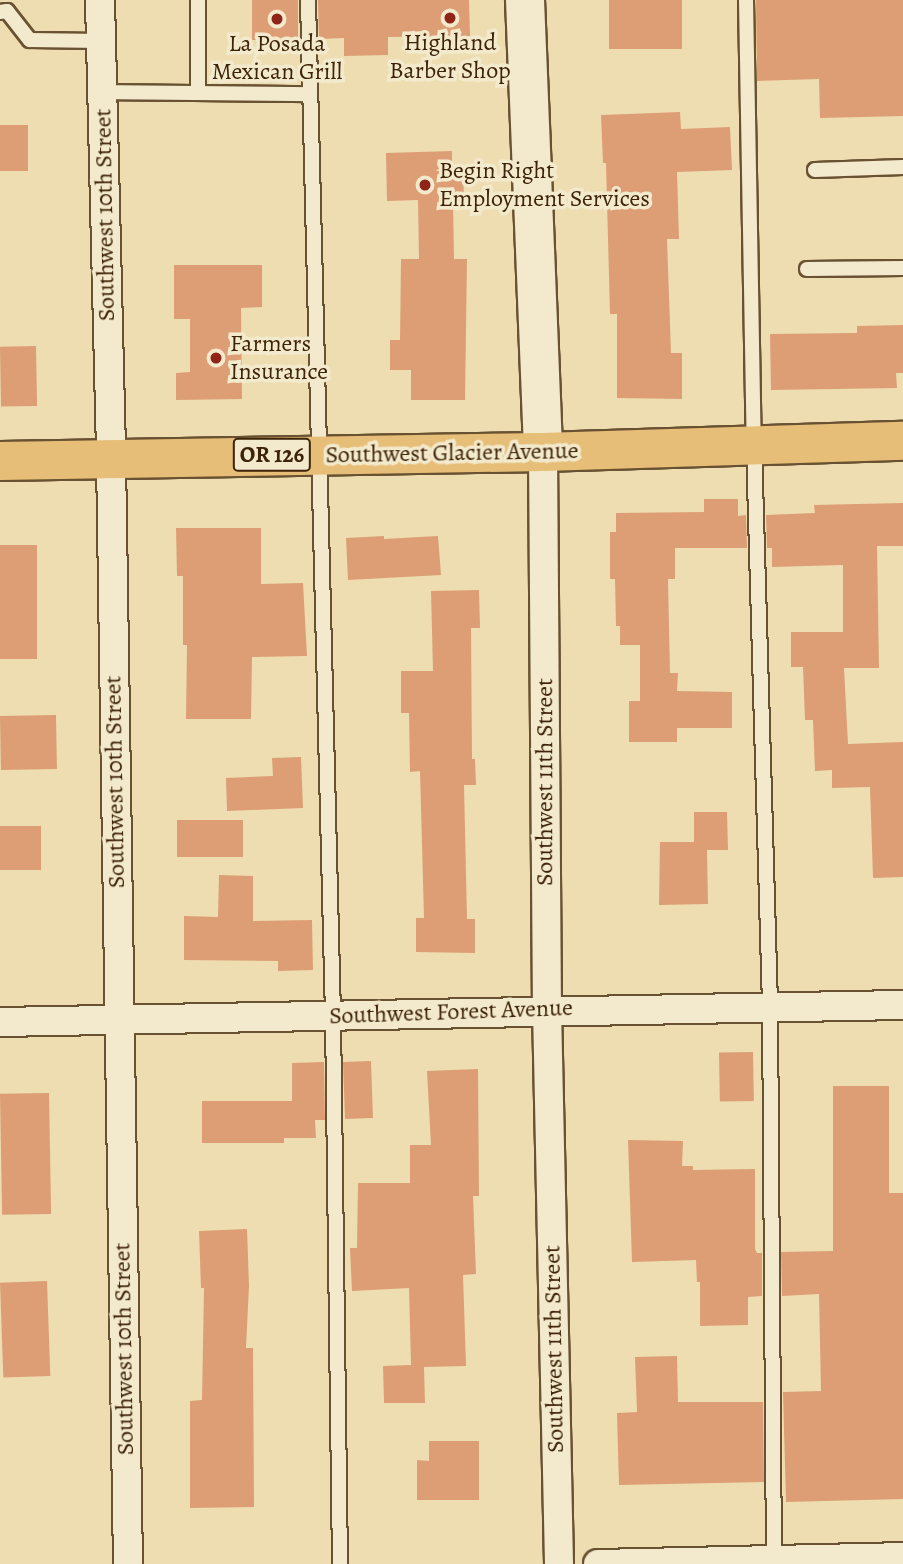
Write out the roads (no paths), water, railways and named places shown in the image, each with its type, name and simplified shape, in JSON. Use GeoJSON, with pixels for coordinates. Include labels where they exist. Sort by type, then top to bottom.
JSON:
{"type":"FeatureCollection","features":[{"type":"Feature","properties":{"kind":"highway","name":"Southwest Glacier Avenue"},"geometry":{"type":"LineString","coordinates":[[0,461],[543,452],[903,441]]}},
{"type":"Feature","properties":{"kind":"main road","name":"Southwest 11th Street"},"geometry":{"type":"LineString","coordinates":[[525,0],[543,452]]}},
{"type":"Feature","properties":{"kind":"street","name":"Southwest 10th Street"},"geometry":{"type":"LineString","coordinates":[[100,0],[111,458],[128,1564]]}},
{"type":"Feature","properties":{"kind":"street","name":"Southwest 11th Street"},"geometry":{"type":"LineString","coordinates":[[543,452],[547,1009],[559,1564]]}},
{"type":"Feature","properties":{"kind":"street","name":"Southwest Forest Avenue"},"geometry":{"type":"LineString","coordinates":[[0,1022],[547,1009],[903,1005]]}},
{"type":"Feature","properties":{"kind":"street"},"geometry":{"type":"LineString","coordinates":[[598,1564],[903,1557]]}},
{"type":"Feature","properties":{"kind":"lane"},"geometry":{"type":"LineString","coordinates":[[198,0],[198,93]]}},
{"type":"Feature","properties":{"kind":"lane"},"geometry":{"type":"LineString","coordinates":[[308,0],[333,1016],[340,1564]]}},
{"type":"Feature","properties":{"kind":"lane"},"geometry":{"type":"LineString","coordinates":[[746,0],[754,446],[771,1006],[774,1562]]}},
{"type":"Feature","properties":{"kind":"lane"},"geometry":{"type":"LineString","coordinates":[[0,12],[7,11],[30,40],[101,41]]}},
{"type":"Feature","properties":{"kind":"lane"},"geometry":{"type":"LineString","coordinates":[[102,92],[310,94]]}},
{"type":"Feature","properties":{"kind":"lane"},"geometry":{"type":"LineString","coordinates":[[815,170],[903,167]]}},
{"type":"Feature","properties":{"kind":"lane"},"geometry":{"type":"LineString","coordinates":[[807,269],[903,268]]}},
{"type":"Feature","properties":{"kind":"place","name":"Highland Barber Shop"},"geometry":{"type":"Point","coordinates":[450,18]}},
{"type":"Feature","properties":{"kind":"place","name":"La Posada Mexican Grill"},"geometry":{"type":"Point","coordinates":[277,19]}},
{"type":"Feature","properties":{"kind":"place","name":"Begin Right Employment Services"},"geometry":{"type":"Point","coordinates":[425,185]}},
{"type":"Feature","properties":{"kind":"place","name":"Farmers Insurance"},"geometry":{"type":"Point","coordinates":[216,358]}}]}
